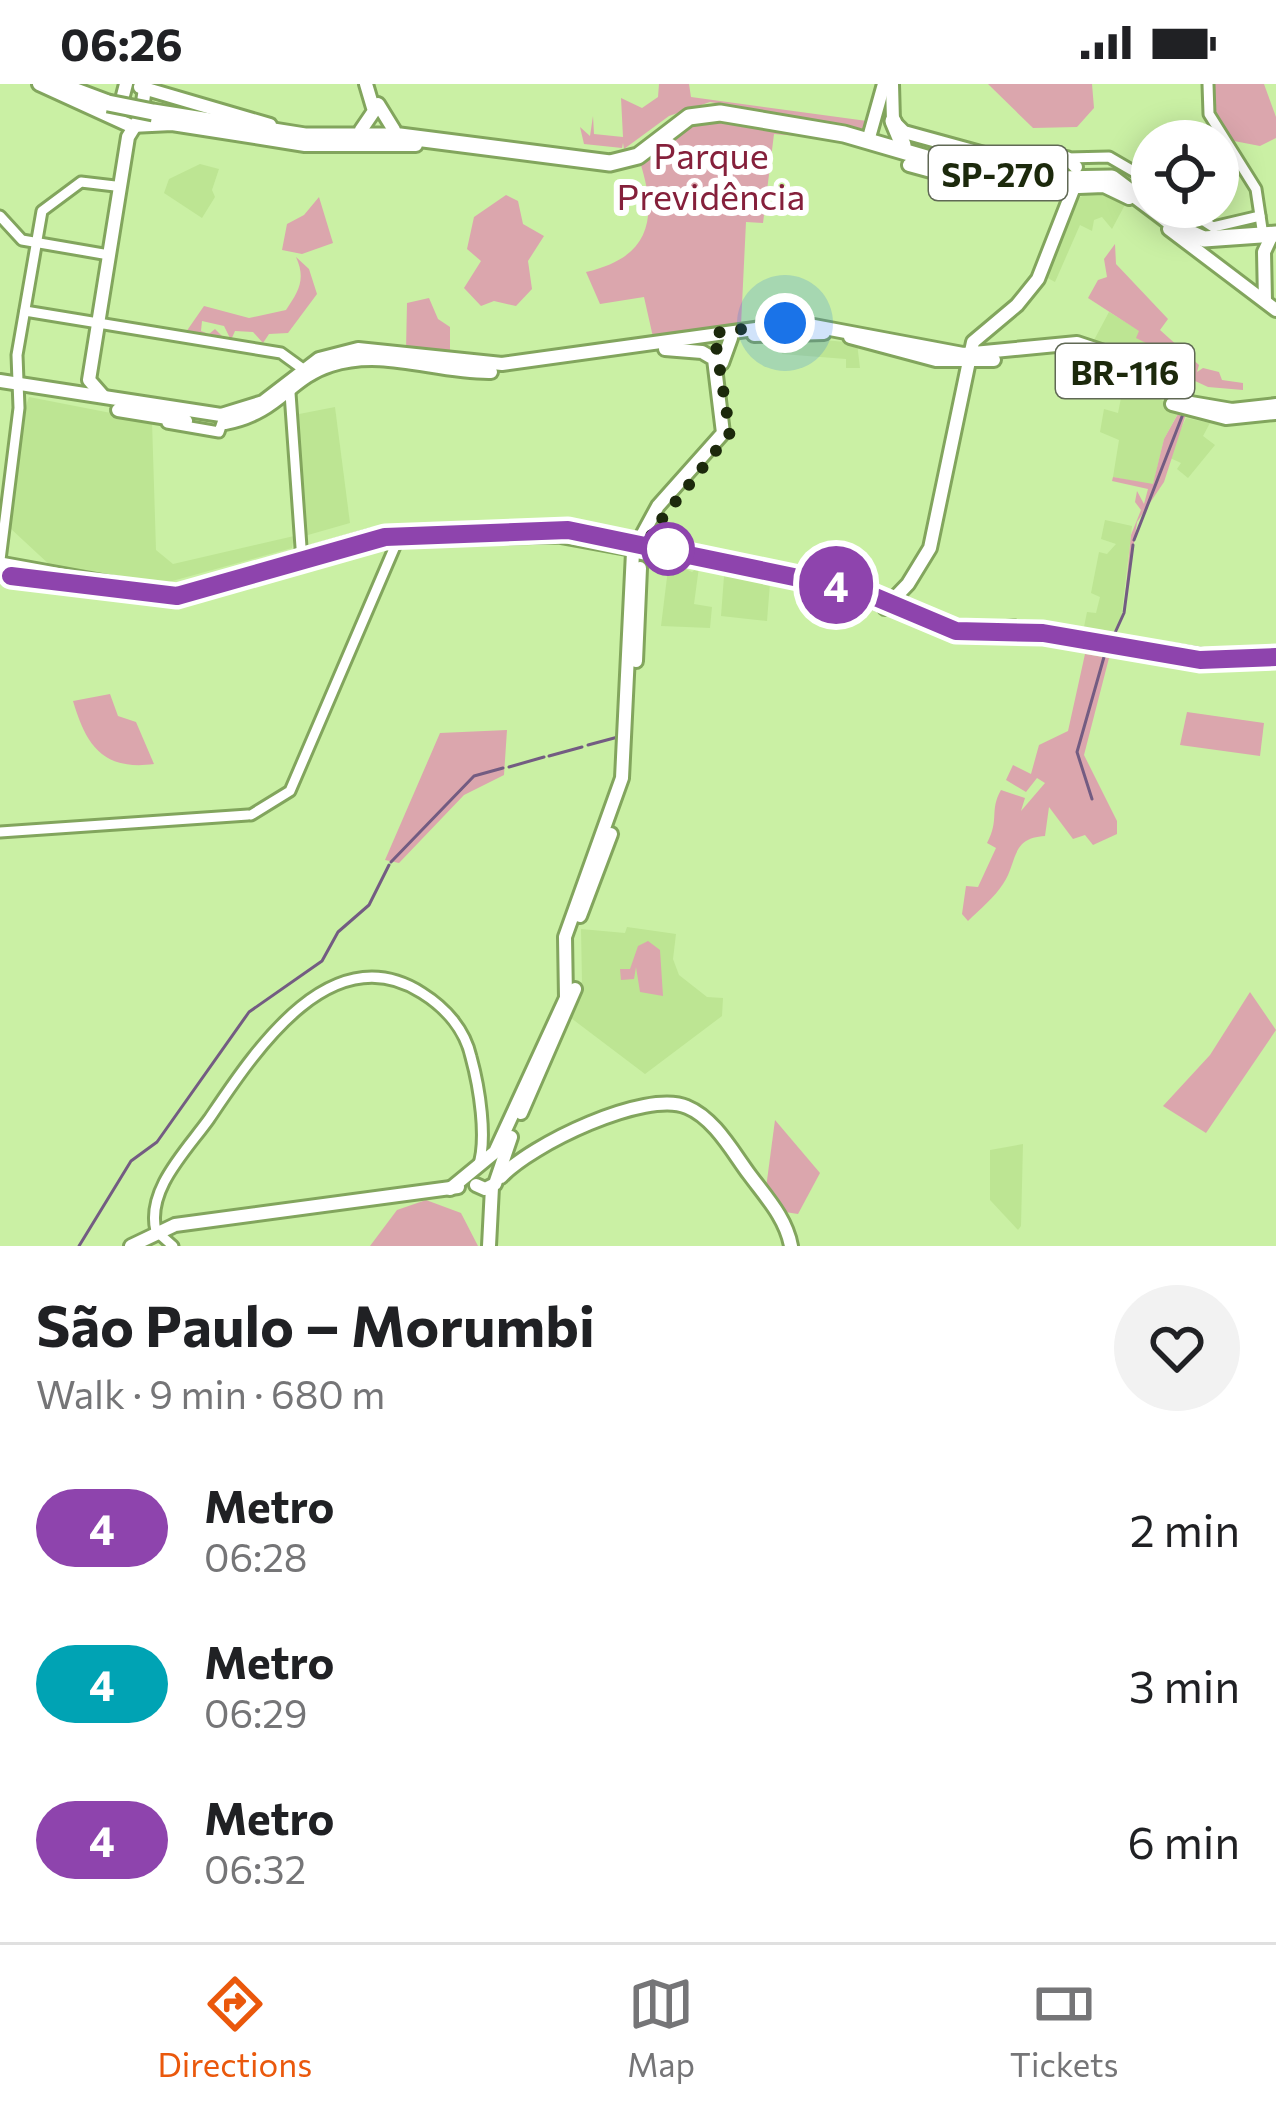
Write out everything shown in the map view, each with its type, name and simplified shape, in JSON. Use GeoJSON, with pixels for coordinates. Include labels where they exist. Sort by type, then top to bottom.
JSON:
{"type":"FeatureCollection","features":[{"type":"Feature","properties":{"kind":"highway","name":"SP-270"},"geometry":{"type":"LineString","coordinates":[[57,84],[152,114],[239,130],[323,137],[400,136],[602,163],[632,159],[682,120],[707,113],[869,137]]}},
{"type":"Feature","properties":{"kind":"highway","name":"SP-270"},"geometry":{"type":"LineString","coordinates":[[73,84],[106,100]]}},
{"type":"Feature","properties":{"kind":"highway","name":"SP-270"},"geometry":{"type":"LineString","coordinates":[[152,114],[394,130],[618,156],[638,148],[679,115],[708,106],[869,137],[904,154],[1002,180],[1112,178],[1192,235],[1226,242],[1267,233]]}},
{"type":"Feature","properties":{"kind":"highway"},"geometry":{"type":"LineString","coordinates":[[893,121],[904,154]]}},
{"type":"Feature","properties":{"kind":"highway"},"geometry":{"type":"LineString","coordinates":[[186,125],[239,130]]}},
{"type":"Feature","properties":{"kind":"highway"},"geometry":{"type":"LineString","coordinates":[[456,138],[499,134]]}},
{"type":"Feature","properties":{"kind":"highway","name":"SP-270"},"geometry":{"type":"LineString","coordinates":[[904,154],[997,173],[1106,171],[1131,183]]}},
{"type":"Feature","properties":{"kind":"highway"},"geometry":{"type":"LineString","coordinates":[[1198,228],[1208,234],[1267,233]]}},
{"type":"Feature","properties":{"kind":"highway"},"geometry":{"type":"LineString","coordinates":[[0,563],[171,596],[399,540],[556,538],[609,544],[617,534],[639,546],[823,582],[958,637],[1016,636],[1214,667],[1276,660]]}},
{"type":"Feature","properties":{"kind":"highway"},"geometry":{"type":"LineString","coordinates":[[0,576],[171,601],[302,561]]}},
{"type":"Feature","properties":{"kind":"highway"},"geometry":{"type":"LineString","coordinates":[[887,605],[966,632],[1023,630],[1226,661],[1276,660]]}},
{"type":"Feature","properties":{"kind":"main road"},"geometry":{"type":"LineString","coordinates":[[39,84],[106,100],[128,125]]}},
{"type":"Feature","properties":{"kind":"main road"},"geometry":{"type":"LineString","coordinates":[[137,85],[271,125]]}},
{"type":"Feature","properties":{"kind":"main road"},"geometry":{"type":"LineString","coordinates":[[106,255],[137,85]]}},
{"type":"Feature","properties":{"kind":"main road"},"geometry":{"type":"LineString","coordinates":[[82,400],[128,125],[120,95],[137,85]]}},
{"type":"Feature","properties":{"kind":"main road"},"geometry":{"type":"LineString","coordinates":[[361,130],[373,113],[374,88]]}},
{"type":"Feature","properties":{"kind":"main road"},"geometry":{"type":"LineString","coordinates":[[374,88],[379,111],[394,130]]}},
{"type":"Feature","properties":{"kind":"main road"},"geometry":{"type":"LineString","coordinates":[[887,89],[893,121],[910,135],[1124,194],[1270,306]]}},
{"type":"Feature","properties":{"kind":"main road"},"geometry":{"type":"LineString","coordinates":[[869,137],[887,89]]}},
{"type":"Feature","properties":{"kind":"main road"},"geometry":{"type":"LineString","coordinates":[[170,97],[149,97],[145,116],[186,125]]}},
{"type":"Feature","properties":{"kind":"main road"},"geometry":{"type":"LineString","coordinates":[[128,125],[152,114]]}},
{"type":"Feature","properties":{"kind":"main road"},"geometry":{"type":"LineString","coordinates":[[239,130],[305,145],[417,145],[622,169],[642,159],[654,144]]}},
{"type":"Feature","properties":{"kind":"main road"},"geometry":{"type":"LineString","coordinates":[[904,154],[995,189],[1076,178]]}},
{"type":"Feature","properties":{"kind":"main road"},"geometry":{"type":"LineString","coordinates":[[909,611],[903,600],[934,535],[967,358],[976,337],[1017,305],[1038,279],[1076,178]]}},
{"type":"Feature","properties":{"kind":"main road"},"geometry":{"type":"LineString","coordinates":[[1267,233],[1270,306]]}},
{"type":"Feature","properties":{"kind":"main road"},"geometry":{"type":"LineString","coordinates":[[95,322],[88,380],[111,400]]}},
{"type":"Feature","properties":{"kind":"main road","name":"BR-116"},"geometry":{"type":"LineString","coordinates":[[0,381],[145,415],[222,419],[256,416],[318,370],[365,357],[493,372],[685,349],[715,337],[810,323],[967,358]]}},
{"type":"Feature","properties":{"kind":"main road","name":"BR-116"},"geometry":{"type":"LineString","coordinates":[[0,391],[65,393],[82,400],[111,400],[222,419],[263,402],[303,369],[358,349],[502,364],[698,336],[824,333],[918,357],[1077,351],[1112,362],[1187,411],[1226,418],[1276,409]]}},
{"type":"Feature","properties":{"kind":"main road"},"geometry":{"type":"LineString","coordinates":[[685,349],[698,336]]}},
{"type":"Feature","properties":{"kind":"main road"},"geometry":{"type":"LineString","coordinates":[[662,508],[729,437],[715,337]]}},
{"type":"Feature","properties":{"kind":"main road"},"geometry":{"type":"LineString","coordinates":[[722,363],[731,338]]}},
{"type":"Feature","properties":{"kind":"main road"},"geometry":{"type":"LineString","coordinates":[[489,1246],[489,1171],[566,998],[565,937],[603,844],[622,778],[639,546],[662,508],[723,433],[714,359],[685,349]]}},
{"type":"Feature","properties":{"kind":"main road"},"geometry":{"type":"LineString","coordinates":[[65,393],[84,376]]}},
{"type":"Feature","properties":{"kind":"main road"},"geometry":{"type":"LineString","coordinates":[[887,605],[908,584]]}},
{"type":"Feature","properties":{"kind":"main road"},"geometry":{"type":"LineString","coordinates":[[489,1171],[511,1138],[522,1101]]}},
{"type":"Feature","properties":{"kind":"main road"},"geometry":{"type":"LineString","coordinates":[[131,1246],[157,1231],[450,1189],[639,1105],[684,1106],[703,1115],[780,1216],[791,1246]]}},
{"type":"Feature","properties":{"kind":"main road"},"geometry":{"type":"LineString","coordinates":[[511,1138],[515,1154],[527,1158]]}},
{"type":"Feature","properties":{"kind":"street"},"geometry":{"type":"LineString","coordinates":[[1208,84],[1210,116],[1251,178],[1267,233],[1222,228]]}},
{"type":"Feature","properties":{"kind":"street"},"geometry":{"type":"LineString","coordinates":[[1076,178],[1119,160],[1131,168]]}},
{"type":"Feature","properties":{"kind":"street"},"geometry":{"type":"LineString","coordinates":[[0,563],[26,311],[42,211],[82,182],[115,186]]}},
{"type":"Feature","properties":{"kind":"street"},"geometry":{"type":"LineString","coordinates":[[3,220],[19,238],[106,255]]}},
{"type":"Feature","properties":{"kind":"street"},"geometry":{"type":"LineString","coordinates":[[26,311],[289,356],[303,369]]}},
{"type":"Feature","properties":{"kind":"street"},"geometry":{"type":"LineString","coordinates":[[290,393],[302,561]]}},
{"type":"Feature","properties":{"kind":"street"},"geometry":{"type":"LineString","coordinates":[[0,832],[247,816],[290,791],[399,540]]}},
{"type":"Feature","properties":{"kind":"street"},"geometry":{"type":"LineString","coordinates":[[173,1246],[157,1231],[151,1196],[174,1176],[280,1021],[309,1001],[369,977],[406,984],[454,1022],[473,1065],[489,1171]]}},
{"type":"Feature","properties":{"kind":"street"},"geometry":{"type":"LineString","coordinates":[[481,1137],[489,1171]]}},
{"type":"Feature","properties":{"kind":"shaded area"},"geometry":{"type":"Polygon","coordinates":[[[200,164],[219,169],[212,190],[215,197],[202,218],[164,193],[169,179],[200,164]]]}},
{"type":"Feature","properties":{"kind":"shaded area"},"geometry":{"type":"Polygon","coordinates":[[[1098,189],[1128,199],[1112,229],[1102,217],[1094,220],[1092,231],[1080,225],[1055,282],[1044,276],[1076,199],[1098,189]]]}},
{"type":"Feature","properties":{"kind":"shaded area"},"geometry":{"type":"Polygon","coordinates":[[[1109,312],[1140,331],[1137,337],[1172,356],[1160,383],[1093,342],[1109,312]]]}},
{"type":"Feature","properties":{"kind":"shaded area"},"geometry":{"type":"Polygon","coordinates":[[[779,336],[857,343],[860,368],[846,368],[846,359],[782,354],[779,336]]]}},
{"type":"Feature","properties":{"kind":"shaded area"},"geometry":{"type":"Polygon","coordinates":[[[1103,363],[1179,411],[1164,439],[1153,485],[1113,477],[1119,440],[1100,432],[1104,409],[1118,413],[1123,388],[1097,376],[1103,363]]]}},
{"type":"Feature","properties":{"kind":"shaded area"},"geometry":{"type":"Polygon","coordinates":[[[29,397],[152,421],[156,550],[173,564],[294,536],[292,548],[165,583],[52,567],[10,528],[19,427],[29,397]]]}},
{"type":"Feature","properties":{"kind":"shaded area"},"geometry":{"type":"Polygon","coordinates":[[[335,407],[350,523],[301,537],[294,415],[335,407]]]}},
{"type":"Feature","properties":{"kind":"shaded area"},"geometry":{"type":"Polygon","coordinates":[[[1186,418],[1210,423],[1203,436],[1215,445],[1188,478],[1177,469],[1181,463],[1168,457],[1186,418]]]}},
{"type":"Feature","properties":{"kind":"shaded area"},"geometry":{"type":"Polygon","coordinates":[[[1105,520],[1132,526],[1121,620],[1107,643],[1082,637],[1087,612],[1096,613],[1100,597],[1091,593],[1099,552],[1107,554],[1116,544],[1101,539],[1105,520]]]}},
{"type":"Feature","properties":{"kind":"shaded area"},"geometry":{"type":"Polygon","coordinates":[[[669,561],[692,572],[699,567],[694,604],[712,607],[710,628],[661,626],[669,561]]]}},
{"type":"Feature","properties":{"kind":"shaded area"},"geometry":{"type":"Polygon","coordinates":[[[724,576],[770,583],[767,621],[721,616],[724,576]]]}},
{"type":"Feature","properties":{"kind":"shaded area"},"geometry":{"type":"Polygon","coordinates":[[[627,927],[676,934],[673,959],[679,975],[707,997],[723,998],[722,1016],[645,1074],[571,1018],[582,983],[581,929],[625,933],[627,927]]]}},
{"type":"Feature","properties":{"kind":"shaded area"},"geometry":{"type":"Polygon","coordinates":[[[1023,1144],[1018,1230],[990,1200],[990,1150],[1023,1144]]]}},
{"type":"Feature","properties":{"kind":"green space"},"geometry":{"type":"Polygon","coordinates":[[[659,84],[689,84],[691,97],[867,121],[863,129],[710,102],[669,116],[624,149],[623,143],[622,148],[584,144],[580,127],[590,136],[593,116],[594,134],[623,137],[621,98],[642,108],[658,97],[659,84]]]}},
{"type":"Feature","properties":{"kind":"green space"},"geometry":{"type":"Polygon","coordinates":[[[988,84],[1092,84],[1094,108],[1077,127],[1033,128],[988,84]]]}},
{"type":"Feature","properties":{"kind":"green space"},"geometry":{"type":"Polygon","coordinates":[[[1212,84],[1264,84],[1276,117],[1276,138],[1260,146],[1239,142],[1239,120],[1218,120],[1212,84]]]}},
{"type":"Feature","properties":{"kind":"green space","name":"Parque Previdência"},"geometry":{"type":"Polygon","coordinates":[[[698,115],[811,132],[810,137],[774,134],[763,223],[746,222],[741,325],[653,337],[644,297],[600,304],[586,272],[607,266],[635,247],[648,219],[640,162],[698,115]]]}},
{"type":"Feature","properties":{"kind":"green space"},"geometry":{"type":"Polygon","coordinates":[[[506,195],[518,201],[523,224],[544,236],[528,261],[532,289],[516,306],[494,301],[481,306],[464,288],[481,261],[467,249],[474,217],[506,195]]]}},
{"type":"Feature","properties":{"kind":"green space"},"geometry":{"type":"Polygon","coordinates":[[[319,197],[333,243],[302,254],[282,250],[287,224],[304,215],[319,197]]]}},
{"type":"Feature","properties":{"kind":"green space"},"geometry":{"type":"Polygon","coordinates":[[[1115,244],[1116,264],[1168,319],[1160,330],[1199,365],[1197,372],[1203,368],[1219,372],[1222,380],[1243,383],[1243,390],[1208,387],[1167,368],[1172,356],[1136,338],[1139,331],[1088,298],[1098,280],[1107,277],[1104,259],[1115,244]]]}},
{"type":"Feature","properties":{"kind":"green space"},"geometry":{"type":"Polygon","coordinates":[[[296,257],[309,269],[317,294],[288,333],[269,334],[263,343],[253,332],[235,331],[231,340],[224,326],[202,321],[201,331],[209,334],[215,329],[228,342],[186,332],[204,306],[249,318],[286,310],[300,285],[296,257]]]}},
{"type":"Feature","properties":{"kind":"green space"},"geometry":{"type":"Polygon","coordinates":[[[429,298],[438,319],[450,327],[450,359],[406,350],[407,303],[429,298]]]}},
{"type":"Feature","properties":{"kind":"green space"},"geometry":{"type":"Polygon","coordinates":[[[1179,412],[1186,414],[1164,482],[1137,522],[1123,618],[1131,535],[1141,510],[1135,502],[1137,491],[1144,504],[1148,489],[1112,481],[1113,477],[1153,484],[1164,439],[1179,412]]]}},
{"type":"Feature","properties":{"kind":"green space"},"geometry":{"type":"Polygon","coordinates":[[[1085,654],[1109,658],[1084,755],[1117,821],[1117,834],[1093,845],[1085,835],[1073,839],[1049,807],[1045,836],[1020,846],[1000,889],[968,921],[962,914],[966,886],[978,887],[996,848],[987,843],[997,797],[1001,790],[1025,798],[1021,811],[1045,783],[1037,778],[1026,792],[1006,780],[1013,765],[1031,774],[1039,745],[1068,731],[1085,654]]]}},
{"type":"Feature","properties":{"kind":"green space"},"geometry":{"type":"Polygon","coordinates":[[[110,694],[118,716],[136,722],[154,764],[109,759],[91,742],[73,701],[110,694]]]}},
{"type":"Feature","properties":{"kind":"green space"},"geometry":{"type":"Polygon","coordinates":[[[1187,712],[1264,723],[1260,756],[1180,745],[1187,712]]]}},
{"type":"Feature","properties":{"kind":"green space"},"geometry":{"type":"Polygon","coordinates":[[[507,730],[504,775],[464,795],[399,863],[385,860],[440,733],[507,730]]]}},
{"type":"Feature","properties":{"kind":"green space"},"geometry":{"type":"Polygon","coordinates":[[[648,941],[660,950],[663,996],[640,992],[636,967],[634,979],[621,980],[620,969],[630,969],[638,946],[648,941]]]}},
{"type":"Feature","properties":{"kind":"green space"},"geometry":{"type":"Polygon","coordinates":[[[1250,992],[1276,1030],[1206,1133],[1163,1106],[1210,1055],[1250,992]]]}},
{"type":"Feature","properties":{"kind":"green space"},"geometry":{"type":"Polygon","coordinates":[[[775,1120],[820,1173],[798,1214],[785,1212],[766,1188],[775,1120]]]}},
{"type":"Feature","properties":{"kind":"green space"},"geometry":{"type":"Polygon","coordinates":[[[426,1200],[461,1213],[478,1246],[370,1246],[397,1210],[426,1200]]]}},
{"type":"Feature","properties":{"kind":"waterway"},"geometry":{"type":"LineString","coordinates":[[1134,540],[1183,414]]}},
{"type":"Feature","properties":{"kind":"waterway"},"geometry":{"type":"LineString","coordinates":[[1114,635],[1124,613],[1133,545]]}},
{"type":"Feature","properties":{"kind":"waterway"},"geometry":{"type":"LineString","coordinates":[[1092,799],[1077,752],[1104,657]]}},
{"type":"Feature","properties":{"kind":"waterway"},"geometry":{"type":"LineString","coordinates":[[588,745],[618,737]]}},
{"type":"Feature","properties":{"kind":"waterway"},"geometry":{"type":"LineString","coordinates":[[549,756],[582,747]]}},
{"type":"Feature","properties":{"kind":"waterway"},"geometry":{"type":"LineString","coordinates":[[509,767],[544,757]]}},
{"type":"Feature","properties":{"kind":"waterway"},"geometry":{"type":"LineString","coordinates":[[391,862],[474,776],[503,768]]}},
{"type":"Feature","properties":{"kind":"waterway"},"geometry":{"type":"LineString","coordinates":[[79,1246],[131,1161],[157,1142],[249,1012],[322,961],[338,932],[369,905],[389,865]]}},
{"type":"Feature","properties":{"kind":"metro line","name":"4"},"geometry":{"type":"LineString","coordinates":[[11,576],[177,596],[385,537],[568,530],[861,591],[956,631],[1043,633],[1200,660],[1276,657]]}},
{"type":"Feature","properties":{"kind":"route"},"geometry":{"type":"LineString","coordinates":[[668,549],[650,534],[675,497],[722,449],[730,433],[714,333],[785,323]]}}]}
